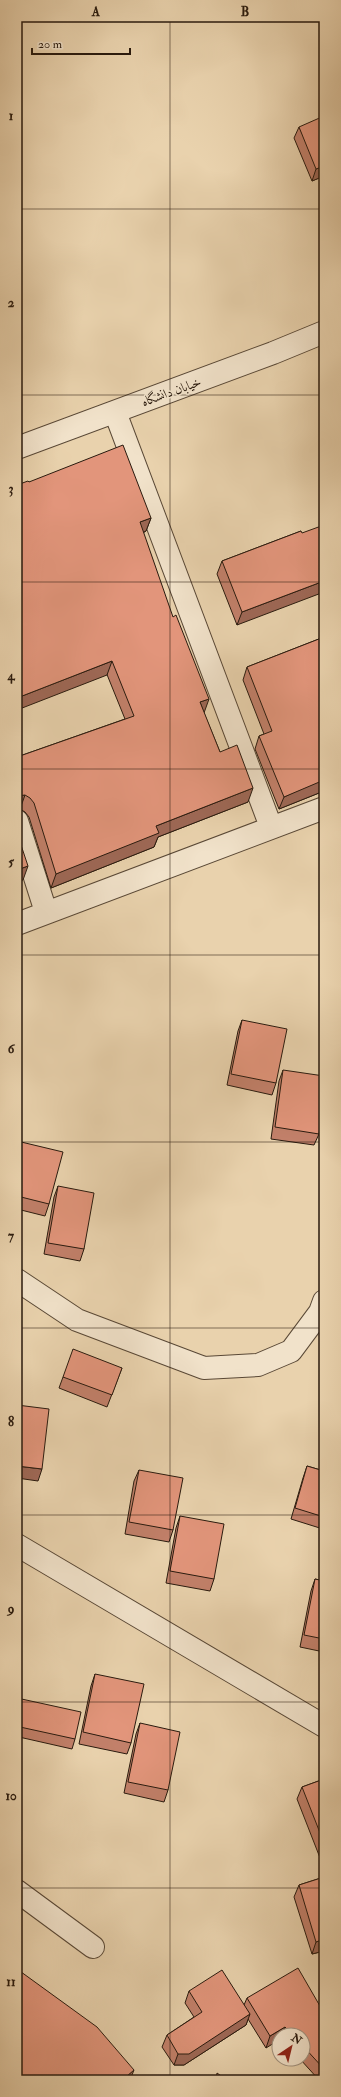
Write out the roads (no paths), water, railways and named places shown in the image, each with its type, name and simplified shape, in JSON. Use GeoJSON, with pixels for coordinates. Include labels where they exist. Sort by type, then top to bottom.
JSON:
{"type":"FeatureCollection","features":[{"type":"Feature","properties":{"kind":"street","name":"خیابان دانشگاه"},"geometry":{"type":"LineString","coordinates":[[17,448],[273,353],[324,332]]}},
{"type":"Feature","properties":{"kind":"street"},"geometry":{"type":"LineString","coordinates":[[115,412],[271,827]]}},
{"type":"Feature","properties":{"kind":"street"},"geometry":{"type":"LineString","coordinates":[[17,924],[324,808]]}},
{"type":"Feature","properties":{"kind":"street"},"geometry":{"type":"LineString","coordinates":[[17,821],[46,912]]}},
{"type":"Feature","properties":{"kind":"street"},"geometry":{"type":"LineString","coordinates":[[17,1280],[77,1320],[204,1368],[258,1365],[291,1351],[320,1312],[324,1301]]}},
{"type":"Feature","properties":{"kind":"street"},"geometry":{"type":"LineString","coordinates":[[17,1545],[324,1726]]}},
{"type":"Feature","properties":{"kind":"street"},"geometry":{"type":"LineString","coordinates":[[17,1891],[93,1947]]}}]}
